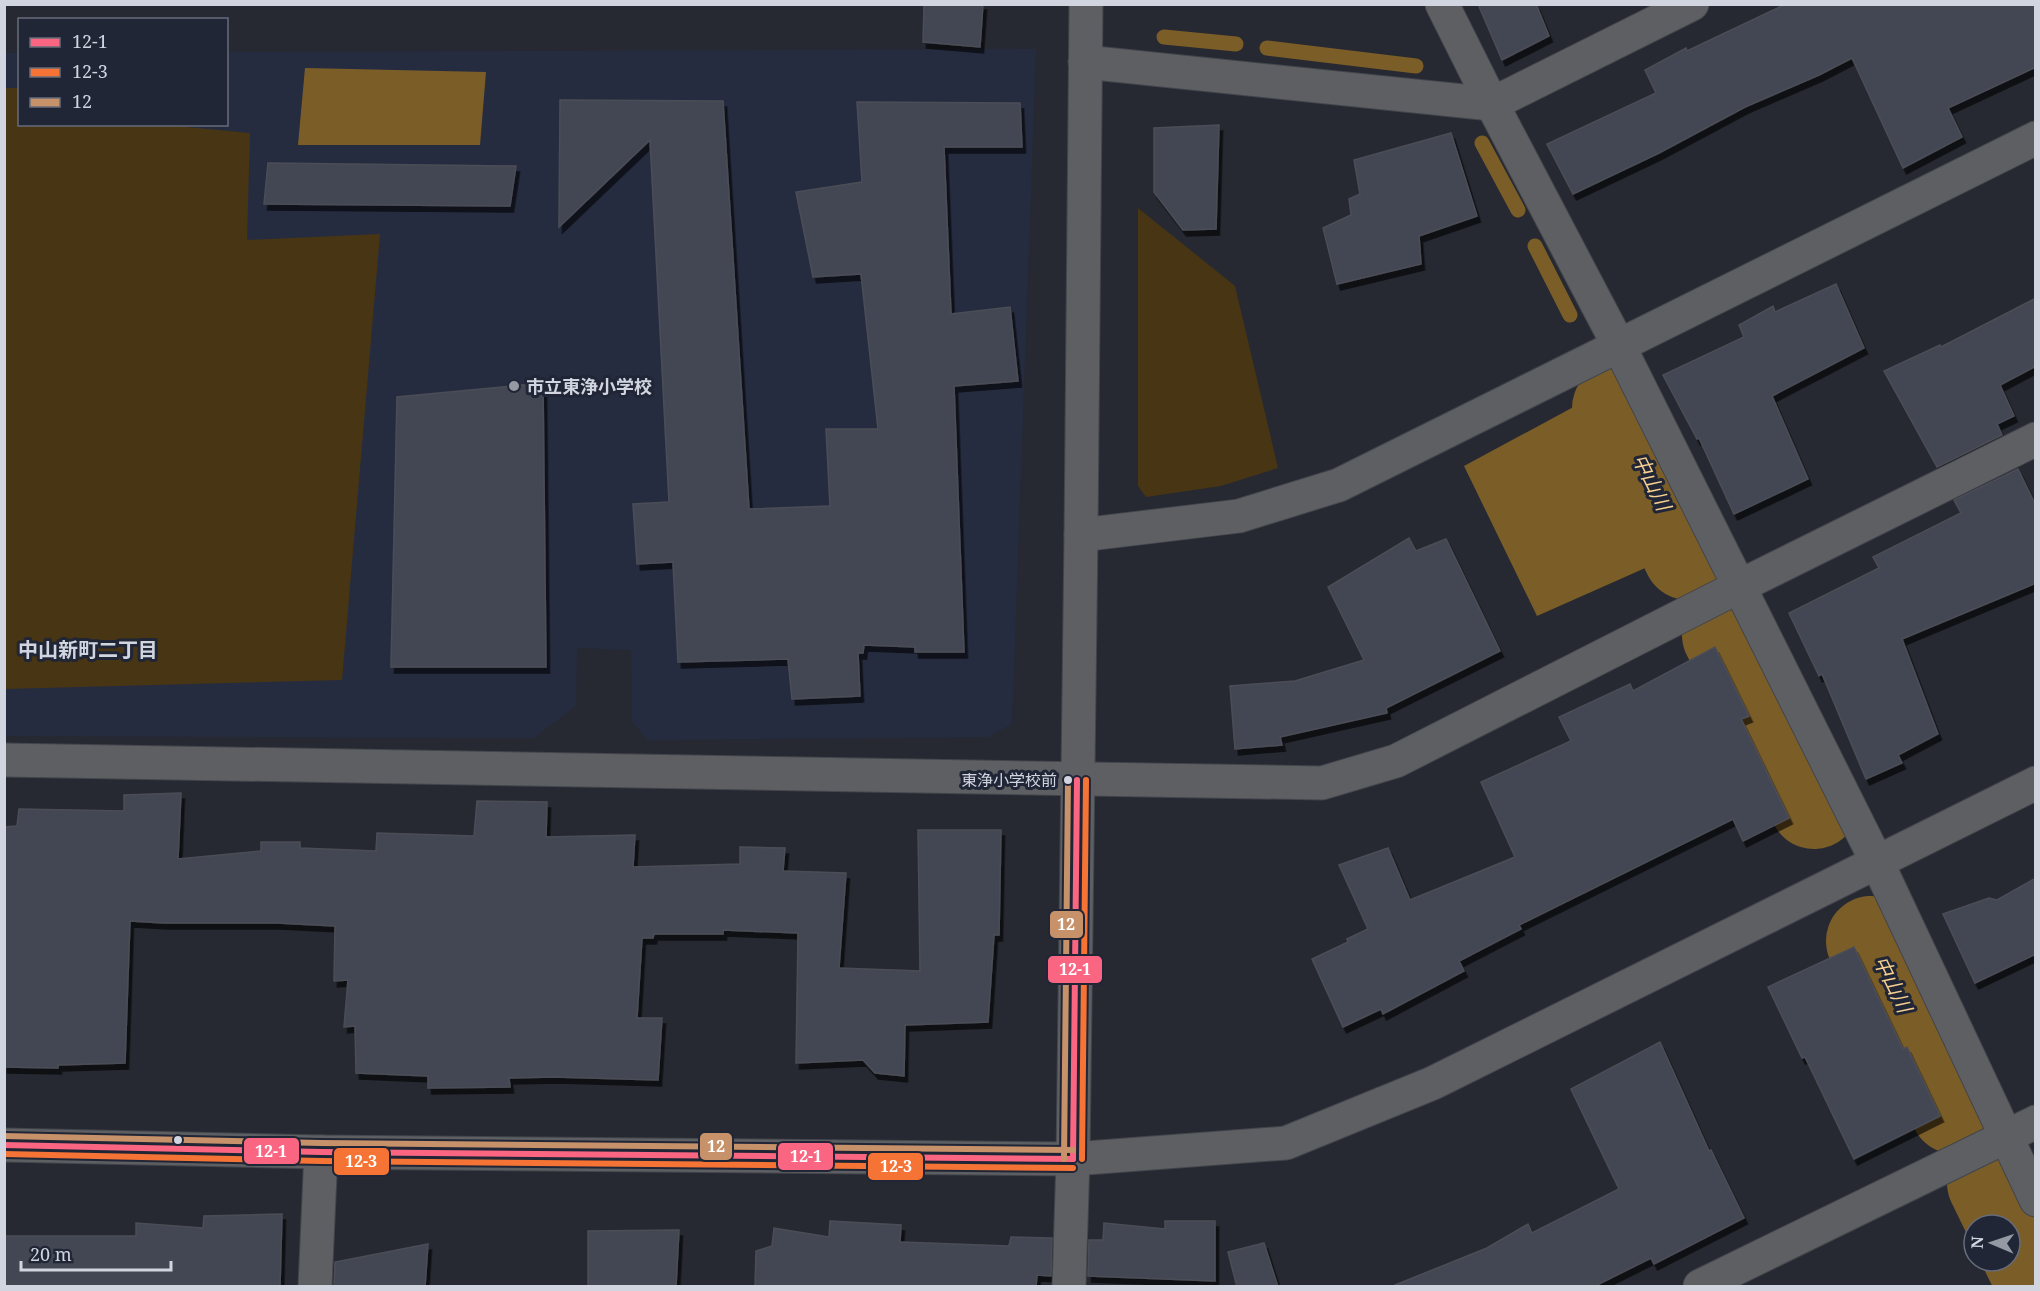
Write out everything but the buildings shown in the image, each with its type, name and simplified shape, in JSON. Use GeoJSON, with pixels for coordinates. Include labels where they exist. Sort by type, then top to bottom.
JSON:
{"type":"FeatureCollection","features":[{"type":"Feature","properties":{"kind":"street"},"geometry":{"type":"LineString","coordinates":[[1069,1287],[1073,1159],[1086,4]]}},
{"type":"Feature","properties":{"kind":"street"},"geometry":{"type":"LineString","coordinates":[[1442,4],[1619,346],[1877,862],[2036,1200]]}},
{"type":"Feature","properties":{"kind":"street"},"geometry":{"type":"LineString","coordinates":[[1085,62],[1492,104],[1692,4]]}},
{"type":"Feature","properties":{"kind":"street"},"geometry":{"type":"LineString","coordinates":[[1081,535],[1239,516],[1339,485],[2036,138]]}},
{"type":"Feature","properties":{"kind":"street"},"geometry":{"type":"LineString","coordinates":[[4,760],[1322,783],[1396,760],[2036,439]]}},
{"type":"Feature","properties":{"kind":"street"},"geometry":{"type":"LineString","coordinates":[[4,1145],[321,1152],[1073,1159],[1286,1143],[1432,1083],[2036,783]]}},
{"type":"Feature","properties":{"kind":"street"},"geometry":{"type":"LineString","coordinates":[[1700,1287],[2036,1122]]}},
{"type":"Feature","properties":{"kind":"street"},"geometry":{"type":"LineString","coordinates":[[315,1287],[321,1152]]}},
{"type":"Feature","properties":{"kind":"shaded area","name":"市立東浄小学校"},"geometry":{"type":"Polygon","coordinates":[[[1036,49],[1012,724],[988,737],[647,740],[632,721],[631,650],[577,648],[576,706],[534,738],[5,736],[5,53],[18,53],[18,126],[228,126],[228,52],[1036,49]]]}},
{"type":"Feature","properties":{"kind":"shaded area"},"geometry":{"type":"Polygon","coordinates":[[[305,68],[486,72],[480,145],[298,145],[305,68]]]}},
{"type":"Feature","properties":{"kind":"shaded area"},"geometry":{"type":"Polygon","coordinates":[[[5,88],[18,88],[18,126],[176,126],[250,133],[247,240],[380,234],[342,680],[5,689],[5,88]]]}},
{"type":"Feature","properties":{"kind":"shaded area"},"geometry":{"type":"Polygon","coordinates":[[[1138,208],[1235,286],[1278,468],[1221,486],[1146,497],[1138,486],[1138,208]]]}},
{"type":"Feature","properties":{"kind":"shaded area"},"geometry":{"type":"Polygon","coordinates":[[[1579,404],[1661,561],[1537,616],[1464,466],[1579,404]]]}},
{"type":"Feature","properties":{"kind":"waterway"},"geometry":{"type":"LineString","coordinates":[[1164,37],[1236,44]]}},
{"type":"Feature","properties":{"kind":"waterway"},"geometry":{"type":"LineString","coordinates":[[1267,48],[1416,66]]}},
{"type":"Feature","properties":{"kind":"waterway"},"geometry":{"type":"LineString","coordinates":[[1482,143],[1518,210]]}},
{"type":"Feature","properties":{"kind":"waterway"},"geometry":{"type":"LineString","coordinates":[[1535,246],[1570,315]]}},
{"type":"Feature","properties":{"kind":"waterway"},"geometry":{"type":"LineString","coordinates":[[1613,400],[1617,408]]}},
{"type":"Feature","properties":{"kind":"waterway","name":"中山川"},"geometry":{"type":"LineString","coordinates":[[1617,408],[1688,555]]}},
{"type":"Feature","properties":{"kind":"waterway","name":"中山川"},"geometry":{"type":"LineString","coordinates":[[1727,635],[1771,722]]}},
{"type":"Feature","properties":{"kind":"waterway","name":"中山川"},"geometry":{"type":"LineString","coordinates":[[1786,751],[1814,804]]}},
{"type":"Feature","properties":{"kind":"waterway","name":"中山川"},"geometry":{"type":"LineString","coordinates":[[1871,941],[1914,1028]]}},
{"type":"Feature","properties":{"kind":"waterway","name":"中山川"},"geometry":{"type":"LineString","coordinates":[[1927,1054],[1955,1109]]}},
{"type":"Feature","properties":{"kind":"waterway","name":"中山川"},"geometry":{"type":"LineString","coordinates":[[1992,1183],[2034,1269]]}},
{"type":"Feature","properties":{"kind":"transit line","name":"12"},"geometry":{"type":"LineString","coordinates":[[1064,1159],[1068,780]]}},
{"type":"Feature","properties":{"kind":"transit line","name":"12-1"},"geometry":{"type":"LineString","coordinates":[[1073,1159],[1077,780]]}},
{"type":"Feature","properties":{"kind":"transit line","name":"12-3"},"geometry":{"type":"LineString","coordinates":[[1082,1159],[1086,780]]}},
{"type":"Feature","properties":{"kind":"transit line","name":"12"},"geometry":{"type":"LineString","coordinates":[[4,1136],[321,1143],[1073,1150]]}},
{"type":"Feature","properties":{"kind":"transit line","name":"12-1"},"geometry":{"type":"LineString","coordinates":[[4,1145],[321,1152],[1073,1159]]}},
{"type":"Feature","properties":{"kind":"transit line","name":"12-3"},"geometry":{"type":"LineString","coordinates":[[4,1154],[321,1161],[1073,1168]]}},
{"type":"Feature","properties":{"kind":"place","name":"市立東浄小学校"},"geometry":{"type":"Point","coordinates":[514,386]}},
{"type":"Feature","properties":{"kind":"place","name":"東浄小学校前"},"geometry":{"type":"Point","coordinates":[1068,780]}},
{"type":"Feature","properties":{"kind":"district","name":"中山新町二丁目"},"geometry":{"type":"Point","coordinates":[88,649]}}]}
